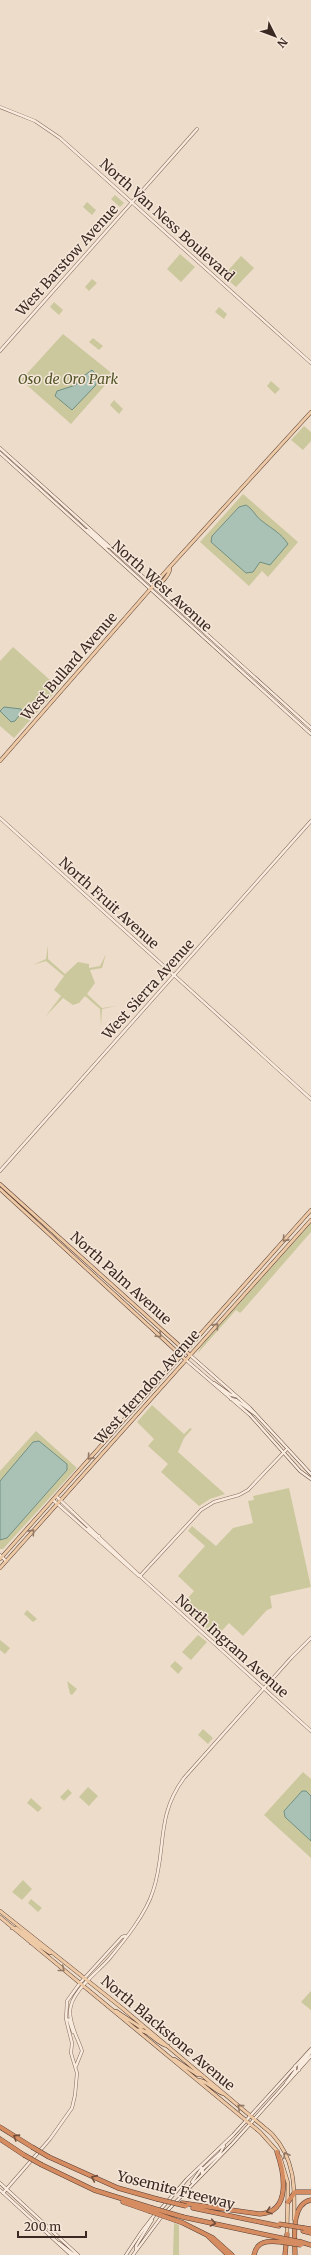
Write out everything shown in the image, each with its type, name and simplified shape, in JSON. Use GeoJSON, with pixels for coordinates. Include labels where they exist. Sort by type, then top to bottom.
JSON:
{"type":"FeatureCollection","features":[{"type":"Feature","properties":{"kind":"highway","name":"Yosemite Freeway"},"geometry":{"type":"LineString","coordinates":[[0,2127],[49,2157],[118,2188],[176,2203],[311,2233]]}},
{"type":"Feature","properties":{"kind":"highway","name":"Yosemite Freeway"},"geometry":{"type":"LineString","coordinates":[[0,2139],[42,2165],[94,2190],[150,2210],[281,2240],[311,2245]]}},
{"type":"Feature","properties":{"kind":"highway"},"geometry":{"type":"LineString","coordinates":[[186,2205],[260,2214],[272,2211],[279,2204],[283,2190],[282,2170],[277,2152]]}},
{"type":"Feature","properties":{"kind":"highway"},"geometry":{"type":"LineString","coordinates":[[288,2202],[295,2192],[311,2192]]}},
{"type":"Feature","properties":{"kind":"highway"},"geometry":{"type":"LineString","coordinates":[[294,2255],[298,2210],[304,2203],[311,2200]]}},
{"type":"Feature","properties":{"kind":"highway"},"geometry":{"type":"LineString","coordinates":[[150,2210],[204,2233],[213,2238],[232,2255]]}},
{"type":"Feature","properties":{"kind":"highway"},"geometry":{"type":"LineString","coordinates":[[303,2230],[311,2229]]}},
{"type":"Feature","properties":{"kind":"highway"},"geometry":{"type":"LineString","coordinates":[[204,2233],[228,2255]]}},
{"type":"Feature","properties":{"kind":"highway"},"geometry":{"type":"LineString","coordinates":[[286,2255],[287,2234]]}},
{"type":"Feature","properties":{"kind":"highway"},"geometry":{"type":"LineString","coordinates":[[254,2255],[257,2247],[264,2241],[281,2240]]}},
{"type":"Feature","properties":{"kind":"main road","name":"West Bullard Avenue"},"geometry":{"type":"LineString","coordinates":[[0,761],[154,586],[158,586],[169,573],[170,569],[311,412]]}},
{"type":"Feature","properties":{"kind":"main road","name":"North Palm Avenue"},"geometry":{"type":"LineString","coordinates":[[0,1184],[190,1355]]}},
{"type":"Feature","properties":{"kind":"main road","name":"North Palm Avenue"},"geometry":{"type":"LineString","coordinates":[[0,1189],[186,1360]]}},
{"type":"Feature","properties":{"kind":"main road","name":"West Herndon Avenue"},"geometry":{"type":"LineString","coordinates":[[0,1557],[53,1500],[311,1210]]}},
{"type":"Feature","properties":{"kind":"main road"},"geometry":{"type":"LineString","coordinates":[[33,1219],[60,1238]]}},
{"type":"Feature","properties":{"kind":"main road","name":"West Herndon Avenue"},"geometry":{"type":"LineString","coordinates":[[0,1568],[311,1220]]}},
{"type":"Feature","properties":{"kind":"main road"},"geometry":{"type":"LineString","coordinates":[[110,1289],[138,1309]]}},
{"type":"Feature","properties":{"kind":"main road","name":"North Blackstone Avenue"},"geometry":{"type":"LineString","coordinates":[[0,1911],[89,1981],[272,2134],[284,2151],[292,2171],[295,2192],[294,2255]]}},
{"type":"Feature","properties":{"kind":"main road","name":"North Blackstone Avenue"},"geometry":{"type":"LineString","coordinates":[[0,1917],[138,2030],[266,2138],[277,2152],[287,2176],[287,2234]]}},
{"type":"Feature","properties":{"kind":"main road"},"geometry":{"type":"LineString","coordinates":[[12,1928],[16,1928],[32,1940],[36,1940]]}},
{"type":"Feature","properties":{"kind":"main road"},"geometry":{"type":"LineString","coordinates":[[31,1943],[34,1942],[58,1957]]}},
{"type":"Feature","properties":{"kind":"main road"},"geometry":{"type":"LineString","coordinates":[[113,2010],[125,2015],[139,2027],[144,2027]]}},
{"type":"Feature","properties":{"kind":"main road"},"geometry":{"type":"LineString","coordinates":[[138,2030],[142,2030],[162,2046],[168,2046]]}},
{"type":"Feature","properties":{"kind":"main road"},"geometry":{"type":"LineString","coordinates":[[170,2058],[181,2062],[198,2075],[202,2075]]}},
{"type":"Feature","properties":{"kind":"main road"},"geometry":{"type":"LineString","coordinates":[[198,2081],[202,2080],[217,2092],[226,2095]]}},
{"type":"Feature","properties":{"kind":"street","name":"North Van Ness Boulevard"},"geometry":{"type":"LineString","coordinates":[[0,107],[30,119],[54,133],[311,362]]}},
{"type":"Feature","properties":{"kind":"street","name":"West Barstow Avenue"},"geometry":{"type":"LineString","coordinates":[[0,351],[197,129]]}},
{"type":"Feature","properties":{"kind":"street","name":"North West Avenue"},"geometry":{"type":"LineString","coordinates":[[0,448],[311,728]]}},
{"type":"Feature","properties":{"kind":"street","name":"North West Avenue"},"geometry":{"type":"LineString","coordinates":[[0,453],[311,734]]}},
{"type":"Feature","properties":{"kind":"street"},"geometry":{"type":"LineString","coordinates":[[77,523],[106,546],[110,546]]}},
{"type":"Feature","properties":{"kind":"street","name":"North Fruit Avenue"},"geometry":{"type":"LineString","coordinates":[[0,818],[311,1099]]}},
{"type":"Feature","properties":{"kind":"street","name":"West Sierra Avenue"},"geometry":{"type":"LineString","coordinates":[[0,1171],[311,821]]}},
{"type":"Feature","properties":{"kind":"street","name":"North Palm Avenue"},"geometry":{"type":"LineString","coordinates":[[190,1355],[255,1414],[286,1450],[311,1474]]}},
{"type":"Feature","properties":{"kind":"street","name":"North Palm Avenue"},"geometry":{"type":"LineString","coordinates":[[186,1360],[250,1415],[284,1453],[311,1479]]}},
{"type":"Feature","properties":{"kind":"street"},"geometry":{"type":"LineString","coordinates":[[211,1382],[218,1384],[231,1395],[236,1396]]}},
{"type":"Feature","properties":{"kind":"street"},"geometry":{"type":"LineString","coordinates":[[231,1399],[236,1400],[255,1414]]}},
{"type":"Feature","properties":{"kind":"street"},"geometry":{"type":"LineString","coordinates":[[140,1576],[201,1510],[215,1502],[238,1495],[248,1490],[286,1450]]}},
{"type":"Feature","properties":{"kind":"street","name":"North Ingram Avenue"},"geometry":{"type":"LineString","coordinates":[[56,1496],[140,1576],[311,1731]]}},
{"type":"Feature","properties":{"kind":"street","name":"North Ingram Avenue"},"geometry":{"type":"LineString","coordinates":[[53,1500],[127,1567],[140,1576]]}},
{"type":"Feature","properties":{"kind":"street"},"geometry":{"type":"LineString","coordinates":[[81,1525],[96,1536],[99,1536]]}},
{"type":"Feature","properties":{"kind":"street"},"geometry":{"type":"LineString","coordinates":[[0,1557],[6,1561]]}},
{"type":"Feature","properties":{"kind":"street"},"geometry":{"type":"LineString","coordinates":[[76,2066],[72,2055],[66,2019],[67,2001],[80,1983],[122,1937],[125,1936],[142,1915],[153,1891],[164,1820],[169,1804],[184,1778],[264,1688],[311,1638]]}},
{"type":"Feature","properties":{"kind":"street"},"geometry":{"type":"LineString","coordinates":[[74,2034],[71,2007],[73,1999],[125,1939],[125,1936]]}},
{"type":"Feature","properties":{"kind":"street"},"geometry":{"type":"LineString","coordinates":[[3,2193],[50,2139],[70,2111],[75,2095],[76,2066],[82,2051],[69,2020],[66,2019]]}},
{"type":"Feature","properties":{"kind":"street"},"geometry":{"type":"LineString","coordinates":[[72,2048],[76,2045],[80,2047]]}},
{"type":"Feature","properties":{"kind":"street"},"geometry":{"type":"LineString","coordinates":[[126,2255],[152,2218],[187,2179],[225,2144],[311,2049]]}},
{"type":"Feature","properties":{"kind":"street"},"geometry":{"type":"LineString","coordinates":[[299,2070],[299,2066],[311,2052]]}},
{"type":"Feature","properties":{"kind":"street"},"geometry":{"type":"LineString","coordinates":[[72,2055],[76,2057],[80,2056]]}},
{"type":"Feature","properties":{"kind":"street"},"geometry":{"type":"LineString","coordinates":[[133,2255],[155,2224],[255,2119],[311,2056]]}},
{"type":"Feature","properties":{"kind":"street"},"geometry":{"type":"LineString","coordinates":[[286,2084],[286,2081],[295,2071],[295,2066]]}},
{"type":"Feature","properties":{"kind":"street"},"geometry":{"type":"LineString","coordinates":[[202,2173],[203,2169],[220,2153],[225,2144]]}},
{"type":"Feature","properties":{"kind":"street"},"geometry":{"type":"LineString","coordinates":[[190,2186],[198,2172],[210,2161],[210,2158]]}},
{"type":"Feature","properties":{"kind":"street"},"geometry":{"type":"LineString","coordinates":[[0,2183],[78,2255]]}},
{"type":"Feature","properties":{"kind":"street"},"geometry":{"type":"LineString","coordinates":[[0,2190],[71,2255]]}},
{"type":"Feature","properties":{"kind":"street"},"geometry":{"type":"LineString","coordinates":[[136,2250],[136,2246],[150,2226],[152,2218]]}},
{"type":"Feature","properties":{"kind":"street"},"geometry":{"type":"LineString","coordinates":[[58,2243],[61,2243],[73,2254],[78,2255]]}},
{"type":"Feature","properties":{"kind":"green space"},"geometry":{"type":"Polygon","coordinates":[[[115,195],[124,203],[120,207],[111,199],[115,195]]]}},
{"type":"Feature","properties":{"kind":"green space"},"geometry":{"type":"Polygon","coordinates":[[[87,202],[96,210],[92,215],[83,207],[87,202]]]}},
{"type":"Feature","properties":{"kind":"green space"},"geometry":{"type":"Polygon","coordinates":[[[180,254],[195,267],[181,282],[167,269],[180,254]]]}},
{"type":"Feature","properties":{"kind":"green space"},"geometry":{"type":"Polygon","coordinates":[[[241,256],[254,268],[236,287],[223,276],[241,256]]]}},
{"type":"Feature","properties":{"kind":"green space"},"geometry":{"type":"Polygon","coordinates":[[[92,279],[97,283],[89,291],[85,287],[92,279]]]}},
{"type":"Feature","properties":{"kind":"green space"},"geometry":{"type":"Polygon","coordinates":[[[54,302],[63,310],[59,315],[50,307],[54,302]]]}},
{"type":"Feature","properties":{"kind":"green space"},"geometry":{"type":"Polygon","coordinates":[[[219,307],[227,314],[224,319],[215,312],[219,307]]]}},
{"type":"Feature","properties":{"kind":"green space","name":"Oso de Oro Park"},"geometry":{"type":"Polygon","coordinates":[[[63,334],[114,375],[71,424],[21,380],[63,334]]]}},
{"type":"Feature","properties":{"kind":"green space"},"geometry":{"type":"Polygon","coordinates":[[[93,338],[103,346],[99,350],[89,342],[93,338]]]}},
{"type":"Feature","properties":{"kind":"green space"},"geometry":{"type":"Polygon","coordinates":[[[271,381],[280,389],[275,394],[267,386],[271,381]]]}},
{"type":"Feature","properties":{"kind":"green space"},"geometry":{"type":"Polygon","coordinates":[[[114,400],[123,409],[119,414],[110,405],[114,400]]]}},
{"type":"Feature","properties":{"kind":"green space"},"geometry":{"type":"Polygon","coordinates":[[[304,426],[311,432],[311,441],[303,450],[291,440],[304,426]]]}},
{"type":"Feature","properties":{"kind":"green space"},"geometry":{"type":"Polygon","coordinates":[[[243,494],[298,542],[268,577],[262,571],[249,586],[200,542],[243,494]]]}},
{"type":"Feature","properties":{"kind":"green space"},"geometry":{"type":"Polygon","coordinates":[[[13,647],[59,688],[14,738],[0,726],[0,661],[13,647]]]}},
{"type":"Feature","properties":{"kind":"green space"},"geometry":{"type":"Polygon","coordinates":[[[48,945],[48,959],[65,974],[78,962],[89,964],[89,968],[100,966],[106,954],[102,968],[90,970],[95,983],[87,994],[102,1008],[117,1006],[102,1009],[101,1026],[100,1009],[85,996],[79,1003],[73,1005],[63,998],[45,1017],[61,996],[54,990],[64,976],[46,961],[33,965],[46,959],[48,945]]]}},
{"type":"Feature","properties":{"kind":"green space"},"geometry":{"type":"Polygon","coordinates":[[[311,1223],[311,1232],[243,1310],[240,1313],[236,1310],[197,1354],[202,1345],[311,1223]]]}},
{"type":"Feature","properties":{"kind":"green space"},"geometry":{"type":"Polygon","coordinates":[[[152,1405],[184,1434],[190,1428],[192,1429],[184,1438],[178,1452],[225,1494],[210,1499],[199,1506],[161,1472],[168,1464],[148,1446],[154,1439],[137,1422],[152,1405]]]}},
{"type":"Feature","properties":{"kind":"green space"},"geometry":{"type":"Polygon","coordinates":[[[36,1431],[77,1468],[3,1549],[0,1549],[0,1471],[36,1431]]]}},
{"type":"Feature","properties":{"kind":"green space"},"geometry":{"type":"Polygon","coordinates":[[[289,1488],[311,1587],[270,1596],[272,1608],[267,1610],[243,1636],[229,1623],[215,1638],[180,1607],[194,1591],[178,1576],[205,1546],[188,1531],[192,1526],[216,1546],[233,1528],[253,1523],[248,1501],[254,1500],[253,1496],[289,1488]]]}},
{"type":"Feature","properties":{"kind":"green space"},"geometry":{"type":"Polygon","coordinates":[[[27,1610],[37,1619],[33,1622],[24,1614],[27,1610]]]}},
{"type":"Feature","properties":{"kind":"green space"},"geometry":{"type":"Polygon","coordinates":[[[198,1635],[207,1642],[191,1660],[182,1652],[198,1635]]]}},
{"type":"Feature","properties":{"kind":"green space"},"geometry":{"type":"Polygon","coordinates":[[[0,1640],[10,1648],[5,1654],[0,1650],[0,1640]]]}},
{"type":"Feature","properties":{"kind":"green space"},"geometry":{"type":"Polygon","coordinates":[[[175,1661],[183,1668],[178,1674],[170,1666],[175,1661]]]}},
{"type":"Feature","properties":{"kind":"green space"},"geometry":{"type":"Polygon","coordinates":[[[67,1681],[77,1689],[72,1695],[70,1694],[67,1681]]]}},
{"type":"Feature","properties":{"kind":"green space"},"geometry":{"type":"Polygon","coordinates":[[[203,1729],[213,1738],[208,1744],[198,1735],[203,1729]]]}},
{"type":"Feature","properties":{"kind":"green space"},"geometry":{"type":"Polygon","coordinates":[[[303,1772],[311,1779],[311,1858],[264,1815],[303,1772]]]}},
{"type":"Feature","properties":{"kind":"green space"},"geometry":{"type":"Polygon","coordinates":[[[88,1787],[98,1796],[89,1806],[79,1797],[88,1787]]]}},
{"type":"Feature","properties":{"kind":"green space"},"geometry":{"type":"Polygon","coordinates":[[[68,1789],[72,1793],[64,1801],[60,1797],[68,1789]]]}},
{"type":"Feature","properties":{"kind":"green space"},"geometry":{"type":"Polygon","coordinates":[[[31,1798],[42,1808],[38,1812],[27,1803],[31,1798]]]}},
{"type":"Feature","properties":{"kind":"green space"},"geometry":{"type":"Polygon","coordinates":[[[23,1880],[32,1889],[22,1900],[12,1892],[23,1880]]]}},
{"type":"Feature","properties":{"kind":"green space"},"geometry":{"type":"Polygon","coordinates":[[[31,1899],[42,1908],[38,1912],[28,1903],[31,1899]]]}},
{"type":"Feature","properties":{"kind":"green space"},"geometry":{"type":"Polygon","coordinates":[[[311,1991],[311,2010],[301,2002],[311,1991]]]}},
{"type":"Feature","properties":{"kind":"green space"},"geometry":{"type":"Polygon","coordinates":[[[174,2223],[179,2225],[179,2255],[173,2255],[174,2223]]]}},
{"type":"Feature","properties":{"kind":"shaded area"},"geometry":{"type":"Polygon","coordinates":[[[92,370],[99,377],[95,386],[72,410],[55,396],[57,391],[76,385],[79,379],[92,370]]]}},
{"type":"Feature","properties":{"kind":"shaded area"},"geometry":{"type":"Polygon","coordinates":[[[246,505],[260,519],[279,534],[288,544],[270,565],[260,562],[253,572],[246,573],[211,542],[212,536],[239,507],[246,505]]]}},
{"type":"Feature","properties":{"kind":"shaded area"},"geometry":{"type":"Polygon","coordinates":[[[4,707],[21,709],[22,712],[15,721],[11,722],[0,711],[4,707]]]}},
{"type":"Feature","properties":{"kind":"shaded area"},"geometry":{"type":"Polygon","coordinates":[[[39,1441],[67,1464],[67,1470],[7,1538],[0,1540],[0,1481],[33,1442],[39,1441]]]}},
{"type":"Feature","properties":{"kind":"shaded area"},"geometry":{"type":"Polygon","coordinates":[[[302,1791],[306,1791],[311,1796],[311,1841],[285,1817],[284,1811],[302,1791]]]}}]}
